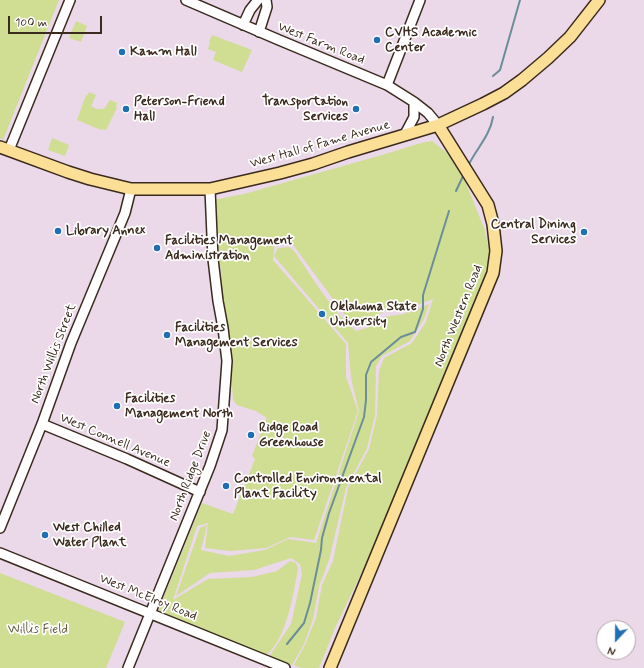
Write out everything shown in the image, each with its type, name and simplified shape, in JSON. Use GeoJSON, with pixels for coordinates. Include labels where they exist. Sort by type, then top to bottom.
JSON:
{"type":"FeatureCollection","features":[{"type":"Feature","properties":{"kind":"main road"},"geometry":{"type":"LineString","coordinates":[[438,125],[504,93],[522,80],[570,37],[599,0]]}},
{"type":"Feature","properties":{"kind":"main road","name":"West Hall of Fame Avenue"},"geometry":{"type":"LineString","coordinates":[[4,149],[75,174],[131,189],[210,189],[313,164],[405,134],[438,125]]}},
{"type":"Feature","properties":{"kind":"main road","name":"North Western Road"},"geometry":{"type":"LineString","coordinates":[[330,668],[493,273],[496,251],[493,224],[488,205],[438,125]]}},
{"type":"Feature","properties":{"kind":"street"},"geometry":{"type":"LineString","coordinates":[[4,149],[70,0]]}},
{"type":"Feature","properties":{"kind":"street","name":"West Farm Road"},"geometry":{"type":"LineString","coordinates":[[186,0],[258,32],[387,85],[414,102],[428,113],[438,125]]}},
{"type":"Feature","properties":{"kind":"street"},"geometry":{"type":"LineString","coordinates":[[243,25],[250,10],[258,0]]}},
{"type":"Feature","properties":{"kind":"street"},"geometry":{"type":"LineString","coordinates":[[258,32],[267,7],[266,0]]}},
{"type":"Feature","properties":{"kind":"street"},"geometry":{"type":"LineString","coordinates":[[387,85],[420,0]]}},
{"type":"Feature","properties":{"kind":"street"},"geometry":{"type":"LineString","coordinates":[[405,134],[414,117],[414,102]]}},
{"type":"Feature","properties":{"kind":"street","name":"North Willis Street"},"geometry":{"type":"LineString","coordinates":[[0,528],[42,424],[71,343],[125,213],[131,189]]}},
{"type":"Feature","properties":{"kind":"street","name":"North Ridge Drive"},"geometry":{"type":"LineString","coordinates":[[128,668],[200,492],[222,430],[227,379],[227,361],[213,259],[210,189]]}},
{"type":"Feature","properties":{"kind":"street","name":"West Connell Avenue"},"geometry":{"type":"LineString","coordinates":[[42,424],[127,459],[200,492]]}},
{"type":"Feature","properties":{"kind":"street","name":"West McElroy Road"},"geometry":{"type":"LineString","coordinates":[[0,553],[285,668]]}},
{"type":"Feature","properties":{"kind":"shaded area","name":"Oklahoma State University"},"geometry":{"type":"Polygon","coordinates":[[[0,0],[644,0],[644,668],[0,668],[0,0]]]}},
{"type":"Feature","properties":{"kind":"green space"},"geometry":{"type":"Polygon","coordinates":[[[0,0],[59,0],[3,140],[0,138],[0,0]]]}},
{"type":"Feature","properties":{"kind":"green space"},"geometry":{"type":"Polygon","coordinates":[[[76,21],[87,26],[81,42],[69,38],[76,21]]]}},
{"type":"Feature","properties":{"kind":"green space"},"geometry":{"type":"Polygon","coordinates":[[[212,35],[252,50],[242,72],[213,60],[216,52],[208,49],[212,35]]]}},
{"type":"Feature","properties":{"kind":"green space"},"geometry":{"type":"Polygon","coordinates":[[[89,92],[96,95],[91,106],[96,109],[104,109],[110,100],[117,103],[117,108],[106,130],[101,130],[77,120],[86,95],[87,96],[89,92]]]}},
{"type":"Feature","properties":{"kind":"green space"},"geometry":{"type":"Polygon","coordinates":[[[52,138],[69,145],[65,156],[48,150],[52,138]]]}},
{"type":"Feature","properties":{"kind":"green space"},"geometry":{"type":"Polygon","coordinates":[[[432,141],[447,153],[465,181],[484,228],[490,253],[487,272],[368,559],[335,628],[319,668],[301,668],[294,665],[305,645],[316,618],[322,585],[333,561],[348,488],[369,449],[377,415],[379,371],[384,358],[412,343],[426,322],[433,299],[407,309],[384,311],[369,322],[357,327],[350,322],[294,246],[284,240],[275,242],[273,260],[346,344],[346,377],[358,411],[314,540],[290,537],[266,548],[230,551],[205,548],[208,523],[197,526],[173,600],[208,579],[252,577],[277,571],[290,561],[296,563],[298,569],[288,615],[279,638],[273,648],[266,655],[158,611],[202,503],[233,514],[255,459],[252,456],[267,418],[256,411],[237,405],[233,400],[229,335],[222,305],[221,273],[213,200],[244,194],[432,141]]]}},
{"type":"Feature","properties":{"kind":"green space"},"geometry":{"type":"Polygon","coordinates":[[[289,247],[294,251],[330,304],[356,331],[367,328],[384,317],[404,314],[429,304],[424,319],[410,341],[382,356],[376,366],[375,416],[367,448],[346,488],[329,560],[319,586],[313,619],[304,644],[292,665],[269,657],[291,624],[302,574],[300,564],[291,558],[254,570],[210,573],[176,596],[200,528],[207,525],[201,550],[229,556],[265,550],[288,539],[316,543],[359,411],[351,378],[348,343],[274,256],[278,248],[289,247]]]}},
{"type":"Feature","properties":{"kind":"green space","name":"Willis Field"},"geometry":{"type":"Polygon","coordinates":[[[0,573],[125,622],[106,668],[0,668],[0,573]]]}},
{"type":"Feature","properties":{"kind":"waterway"},"geometry":{"type":"LineString","coordinates":[[493,76],[500,70],[520,0]]}},
{"type":"Feature","properties":{"kind":"waterway"},"geometry":{"type":"LineString","coordinates":[[468,166],[486,136],[493,117]]}},
{"type":"Feature","properties":{"kind":"waterway"},"geometry":{"type":"LineString","coordinates":[[456,191],[464,174]]}},
{"type":"Feature","properties":{"kind":"waterway"},"geometry":{"type":"LineString","coordinates":[[287,644],[304,623],[310,603],[322,538],[329,513],[364,417],[366,375],[371,362],[401,337],[415,332],[423,309],[423,295],[449,211]]}},
{"type":"Feature","properties":{"kind":"place","name":"CVHS Academic Center"},"geometry":{"type":"Point","coordinates":[377,40]}},
{"type":"Feature","properties":{"kind":"place","name":"Kamm Hall"},"geometry":{"type":"Point","coordinates":[122,52]}},
{"type":"Feature","properties":{"kind":"place","name":"Peterson-Friend Hall"},"geometry":{"type":"Point","coordinates":[126,109]}},
{"type":"Feature","properties":{"kind":"place","name":"Transportation Services"},"geometry":{"type":"Point","coordinates":[356,109]}},
{"type":"Feature","properties":{"kind":"place","name":"Library Annex"},"geometry":{"type":"Point","coordinates":[58,231]}},
{"type":"Feature","properties":{"kind":"place","name":"Central Dining Services"},"geometry":{"type":"Point","coordinates":[584,232]}},
{"type":"Feature","properties":{"kind":"place","name":"Facilities Management Administration"},"geometry":{"type":"Point","coordinates":[157,248]}},
{"type":"Feature","properties":{"kind":"place","name":"Oklahoma State University"},"geometry":{"type":"Point","coordinates":[322,314]}},
{"type":"Feature","properties":{"kind":"place","name":"Facilities Management Services"},"geometry":{"type":"Point","coordinates":[167,335]}},
{"type":"Feature","properties":{"kind":"place","name":"Facilities Management North"},"geometry":{"type":"Point","coordinates":[117,406]}},
{"type":"Feature","properties":{"kind":"place","name":"Ridge Road Greenhouse"},"geometry":{"type":"Point","coordinates":[251,435]}},
{"type":"Feature","properties":{"kind":"place","name":"Controlled Environmental Plant Facility"},"geometry":{"type":"Point","coordinates":[226,486]}},
{"type":"Feature","properties":{"kind":"place","name":"West Chilled Water Plant"},"geometry":{"type":"Point","coordinates":[45,535]}}]}
